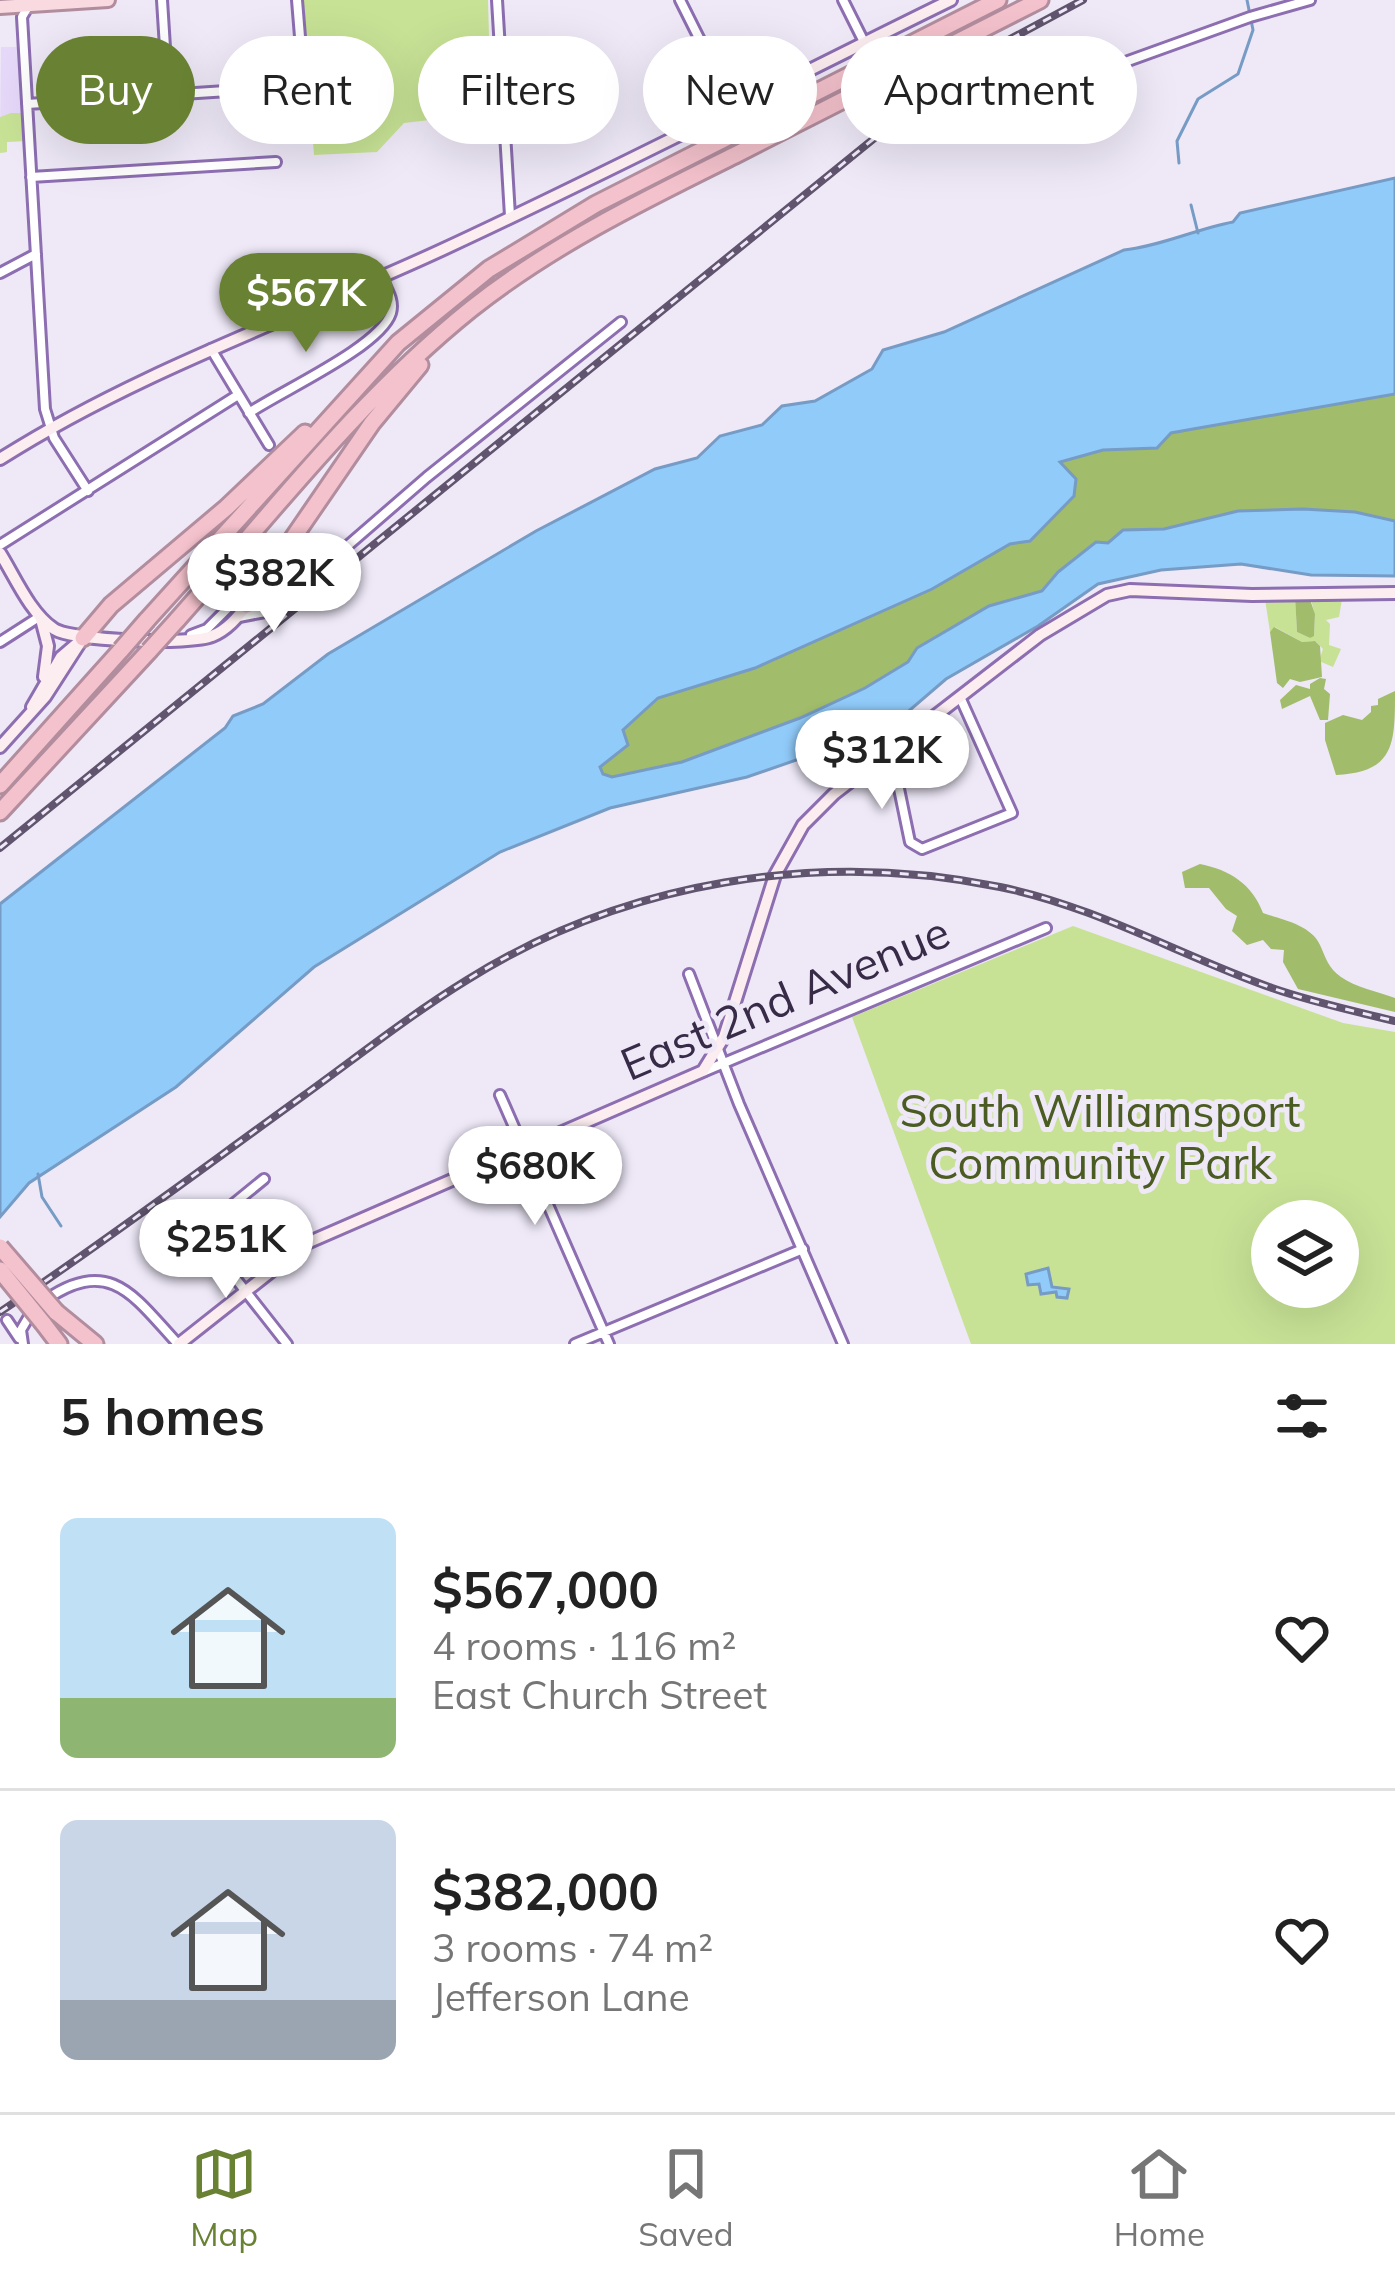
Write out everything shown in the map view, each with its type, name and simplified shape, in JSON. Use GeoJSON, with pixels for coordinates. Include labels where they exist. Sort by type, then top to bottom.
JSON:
{"type":"FeatureCollection","features":[{"type":"Feature","properties":{"kind":"highway"},"geometry":{"type":"LineString","coordinates":[[83,638],[111,605],[255,483],[344,391],[489,269],[596,204],[998,0]]}},
{"type":"Feature","properties":{"kind":"highway"},"geometry":{"type":"LineString","coordinates":[[0,812],[408,364],[474,307],[551,252],[621,212],[1040,0]]}},
{"type":"Feature","properties":{"kind":"highway"},"geometry":{"type":"LineString","coordinates":[[274,607],[247,604],[407,380],[458,329],[551,252]]}},
{"type":"Feature","properties":{"kind":"highway"},"geometry":{"type":"LineString","coordinates":[[0,785],[398,343]]}},
{"type":"Feature","properties":{"kind":"highway"},"geometry":{"type":"LineString","coordinates":[[0,773],[78,699]]}},
{"type":"Feature","properties":{"kind":"highway"},"geometry":{"type":"LineString","coordinates":[[0,822],[83,724]]}},
{"type":"Feature","properties":{"kind":"highway"},"geometry":{"type":"LineString","coordinates":[[0,1247],[49,1318],[59,1344]]}},
{"type":"Feature","properties":{"kind":"highway"},"geometry":{"type":"LineString","coordinates":[[0,1270],[49,1318],[95,1344]]}},
{"type":"Feature","properties":{"kind":"main road"},"geometry":{"type":"LineString","coordinates":[[0,7],[108,0]]}},
{"type":"Feature","properties":{"kind":"main road"},"geometry":{"type":"LineString","coordinates":[[876,36],[951,0]]}},
{"type":"Feature","properties":{"kind":"main road"},"geometry":{"type":"LineString","coordinates":[[0,459],[49,428],[210,347],[380,276],[657,144]]}},
{"type":"Feature","properties":{"kind":"main road"},"geometry":{"type":"LineString","coordinates":[[0,549],[40,616],[48,658],[39,692]]}},
{"type":"Feature","properties":{"kind":"main road"},"geometry":{"type":"LineString","coordinates":[[703,1071],[719,1050],[772,881],[794,838],[816,811],[1040,635],[1115,592],[1395,593]]}},
{"type":"Feature","properties":{"kind":"main road"},"geometry":{"type":"LineString","coordinates":[[40,616],[62,633],[83,638],[208,638],[247,604]]}},
{"type":"Feature","properties":{"kind":"main road"},"geometry":{"type":"LineString","coordinates":[[28,715],[61,657],[83,638]]}},
{"type":"Feature","properties":{"kind":"main road"},"geometry":{"type":"LineString","coordinates":[[1,744],[71,662],[83,638]]}},
{"type":"Feature","properties":{"kind":"main road","name":"East 2nd Avenue"},"geometry":{"type":"LineString","coordinates":[[179,1344],[307,1243],[703,1071]]}},
{"type":"Feature","properties":{"kind":"street"},"geometry":{"type":"LineString","coordinates":[[162,0],[164,36]]}},
{"type":"Feature","properties":{"kind":"street"},"geometry":{"type":"LineString","coordinates":[[195,93],[304,86],[297,0]]}},
{"type":"Feature","properties":{"kind":"street"},"geometry":{"type":"LineString","coordinates":[[496,0],[510,216]]}},
{"type":"Feature","properties":{"kind":"street"},"geometry":{"type":"LineString","coordinates":[[680,0],[698,36]]}},
{"type":"Feature","properties":{"kind":"street"},"geometry":{"type":"LineString","coordinates":[[843,0],[861,36]]}},
{"type":"Feature","properties":{"kind":"street"},"geometry":{"type":"LineString","coordinates":[[1137,58],[1310,0]]}},
{"type":"Feature","properties":{"kind":"street"},"geometry":{"type":"LineString","coordinates":[[30,3],[22,16],[49,428],[88,491]]}},
{"type":"Feature","properties":{"kind":"street"},"geometry":{"type":"LineString","coordinates":[[27,104],[36,103]]}},
{"type":"Feature","properties":{"kind":"street"},"geometry":{"type":"LineString","coordinates":[[32,177],[276,162]]}},
{"type":"Feature","properties":{"kind":"street"},"geometry":{"type":"LineString","coordinates":[[0,273],[36,254]]}},
{"type":"Feature","properties":{"kind":"street"},"geometry":{"type":"LineString","coordinates":[[249,413],[344,358],[389,317],[392,299],[380,276]]}},
{"type":"Feature","properties":{"kind":"street"},"geometry":{"type":"LineString","coordinates":[[247,604],[269,614],[427,476],[621,322]]}},
{"type":"Feature","properties":{"kind":"street"},"geometry":{"type":"LineString","coordinates":[[210,347],[269,445]]}},
{"type":"Feature","properties":{"kind":"street"},"geometry":{"type":"LineString","coordinates":[[0,549],[238,395]]}},
{"type":"Feature","properties":{"kind":"street"},"geometry":{"type":"LineString","coordinates":[[0,642],[40,616]]}},
{"type":"Feature","properties":{"kind":"street"},"geometry":{"type":"LineString","coordinates":[[891,750],[915,848],[1012,813],[960,697]]}},
{"type":"Feature","properties":{"kind":"street","name":"East 2nd Avenue"},"geometry":{"type":"LineString","coordinates":[[703,1071],[1046,928]]}},
{"type":"Feature","properties":{"kind":"street"},"geometry":{"type":"LineString","coordinates":[[688,974],[843,1344]]}},
{"type":"Feature","properties":{"kind":"street"},"geometry":{"type":"LineString","coordinates":[[500,1095],[609,1344]]}},
{"type":"Feature","properties":{"kind":"street"},"geometry":{"type":"LineString","coordinates":[[264,1179],[200,1232],[287,1344]]}},
{"type":"Feature","properties":{"kind":"street"},"geometry":{"type":"LineString","coordinates":[[575,1344],[803,1249]]}},
{"type":"Feature","properties":{"kind":"street"},"geometry":{"type":"LineString","coordinates":[[23,1344],[21,1330],[29,1316],[62,1289],[90,1279],[117,1284],[179,1344]]}},
{"type":"Feature","properties":{"kind":"street"},"geometry":{"type":"LineString","coordinates":[[7,1321],[23,1344]]}},
{"type":"Feature","properties":{"kind":"shaded area"},"geometry":{"type":"Polygon","coordinates":[[[1,47],[17,47],[24,141],[7,142],[7,152],[0,153],[1,47]]]}},
{"type":"Feature","properties":{"kind":"green space"},"geometry":{"type":"Polygon","coordinates":[[[302,0],[488,0],[489,36],[418,36],[418,121],[404,123],[394,134],[394,36],[305,36],[302,0]]]}},
{"type":"Feature","properties":{"kind":"green space"},"geometry":{"type":"Polygon","coordinates":[[[22,113],[24,141],[7,142],[7,152],[0,153],[0,117],[22,113]]]}},
{"type":"Feature","properties":{"kind":"green space"},"geometry":{"type":"Polygon","coordinates":[[[313,144],[384,144],[377,152],[314,155],[313,144]]]}},
{"type":"Feature","properties":{"kind":"green space"},"geometry":{"type":"Polygon","coordinates":[[[1395,394],[1395,521],[1355,512],[1238,511],[1164,529],[1124,530],[1107,543],[1096,542],[1042,591],[989,607],[917,648],[908,662],[865,688],[682,762],[612,777],[603,774],[600,766],[627,746],[623,730],[658,698],[755,668],[932,589],[1010,544],[1030,541],[1067,473],[1059,462],[1103,450],[1157,448],[1171,433],[1395,394]]]}},
{"type":"Feature","properties":{"kind":"green space"},"geometry":{"type":"Polygon","coordinates":[[[1295,596],[1297,632],[1310,638],[1315,615],[1310,596],[1360,599],[1342,599],[1339,617],[1326,620],[1329,645],[1341,649],[1333,667],[1319,661],[1323,649],[1315,641],[1302,642],[1275,627],[1270,632],[1265,599],[1295,596]]]}},
{"type":"Feature","properties":{"kind":"green space"},"geometry":{"type":"Polygon","coordinates":[[[1295,596],[1309,597],[1315,614],[1310,638],[1297,632],[1295,596]]]}},
{"type":"Feature","properties":{"kind":"green space"},"geometry":{"type":"Polygon","coordinates":[[[1274,627],[1320,646],[1322,677],[1300,682],[1290,679],[1283,688],[1277,683],[1270,632],[1274,627]]]}},
{"type":"Feature","properties":{"kind":"green space"},"geometry":{"type":"Polygon","coordinates":[[[1320,678],[1326,679],[1324,689],[1330,694],[1328,720],[1320,720],[1310,696],[1282,709],[1280,700],[1296,685],[1310,689],[1320,678]]]}},
{"type":"Feature","properties":{"kind":"green space"},"geometry":{"type":"Polygon","coordinates":[[[1395,691],[1388,752],[1370,768],[1336,775],[1325,723],[1343,715],[1362,720],[1371,706],[1378,705],[1378,699],[1395,691]]]}},
{"type":"Feature","properties":{"kind":"green space"},"geometry":{"type":"Polygon","coordinates":[[[1200,864],[1239,880],[1263,913],[1310,933],[1337,974],[1395,998],[1395,1012],[1298,989],[1283,962],[1284,950],[1271,949],[1263,940],[1247,945],[1232,931],[1237,916],[1209,888],[1185,888],[1182,872],[1200,864]]]}},
{"type":"Feature","properties":{"kind":"green space","name":"South Williamsport Community Park"},"geometry":{"type":"Polygon","coordinates":[[[1073,926],[1343,1023],[1395,1032],[1395,1344],[971,1344],[852,1017],[1073,926]]]}},
{"type":"Feature","properties":{"kind":"water"},"geometry":{"type":"Polygon","coordinates":[[[1395,178],[1395,394],[1171,433],[1157,448],[1103,450],[1060,462],[1076,479],[1074,496],[1030,541],[1010,544],[932,589],[755,668],[658,698],[623,730],[628,745],[600,767],[612,777],[682,762],[800,718],[865,688],[908,662],[917,648],[989,606],[1042,591],[1096,542],[1108,543],[1123,530],[1164,529],[1238,511],[1355,512],[1395,521],[1395,576],[1311,575],[1241,564],[1161,570],[1098,584],[1038,626],[946,679],[889,728],[747,777],[610,808],[500,852],[314,967],[176,1087],[29,1183],[0,1217],[0,904],[225,728],[233,716],[263,704],[328,654],[536,531],[655,469],[697,458],[720,436],[762,425],[782,406],[815,401],[872,369],[883,350],[944,332],[1124,250],[1233,222],[1240,213],[1395,178]]]}},
{"type":"Feature","properties":{"kind":"water"},"geometry":{"type":"Polygon","coordinates":[[[1048,1268],[1052,1287],[1069,1289],[1067,1298],[1057,1297],[1056,1292],[1041,1294],[1039,1284],[1028,1285],[1026,1274],[1048,1268]]]}},
{"type":"Feature","properties":{"kind":"waterway"},"geometry":{"type":"LineString","coordinates":[[1179,163],[1177,141],[1198,99],[1238,74],[1253,30],[1247,0]]}},
{"type":"Feature","properties":{"kind":"waterway"},"geometry":{"type":"LineString","coordinates":[[1191,205],[1198,233]]}},
{"type":"Feature","properties":{"kind":"waterway"},"geometry":{"type":"LineString","coordinates":[[38,1174],[42,1197],[61,1226]]}},
{"type":"Feature","properties":{"kind":"railway"},"geometry":{"type":"LineString","coordinates":[[0,848],[903,115],[988,51],[1083,0]]}},
{"type":"Feature","properties":{"kind":"railway"},"geometry":{"type":"LineString","coordinates":[[0,1312],[467,980],[591,918],[724,882],[862,872],[1000,887],[1070,906],[1272,988],[1395,1021]]}}]}
